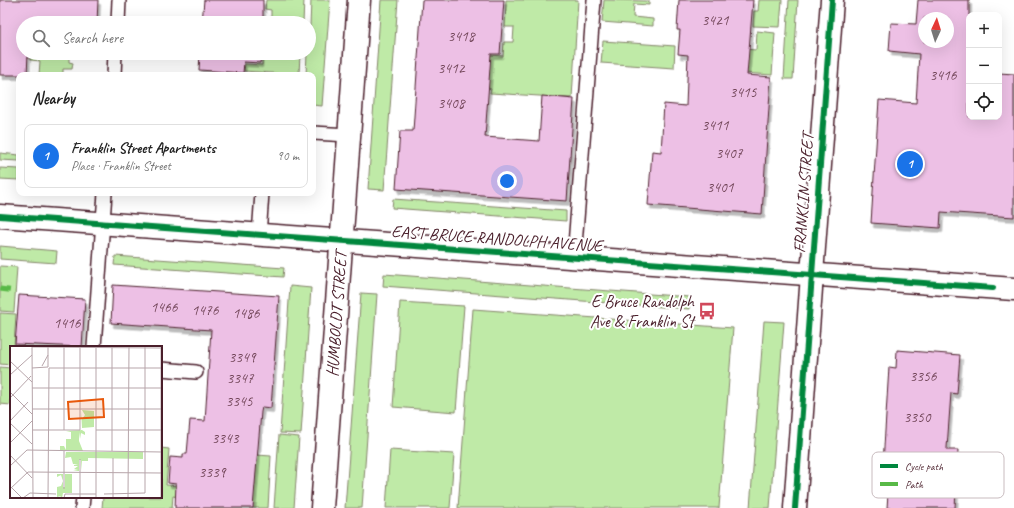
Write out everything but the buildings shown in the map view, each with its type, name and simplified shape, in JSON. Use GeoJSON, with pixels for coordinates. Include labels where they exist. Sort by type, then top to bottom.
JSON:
{"type":"FeatureCollection","features":[{"type":"Feature","properties":{"kind":"street","name":"HUMBOLDT STREET"},"geometry":{"type":"LineString","coordinates":[[322,508],[359,0]]}},
{"type":"Feature","properties":{"kind":"street","name":"FRANKLIN STREET"},"geometry":{"type":"LineString","coordinates":[[795,508],[832,0]]}},
{"type":"Feature","properties":{"kind":"street","name":"EAST BRUCE RANDOLPH AVENUE"},"geometry":{"type":"LineString","coordinates":[[0,216],[1014,289]]}},
{"type":"Feature","properties":{"kind":"lane"},"geometry":{"type":"LineString","coordinates":[[118,16],[119,0]]}},
{"type":"Feature","properties":{"kind":"lane"},"geometry":{"type":"LineString","coordinates":[[574,258],[594,0]]}},
{"type":"Feature","properties":{"kind":"lane"},"geometry":{"type":"LineString","coordinates":[[114,72],[115,60]]}},
{"type":"Feature","properties":{"kind":"lane"},"geometry":{"type":"LineString","coordinates":[[316,133],[349,135]]}},
{"type":"Feature","properties":{"kind":"lane"},"geometry":{"type":"LineString","coordinates":[[94,346],[105,196]]}},
{"type":"Feature","properties":{"kind":"lane"},"geometry":{"type":"LineString","coordinates":[[259,235],[262,196]]}},
{"type":"Feature","properties":{"kind":"lane"},"geometry":{"type":"LineString","coordinates":[[162,369],[196,372]]}},
{"type":"Feature","properties":{"kind":"lane"},"geometry":{"type":"LineString","coordinates":[[82,508],[83,498]]}},
{"type":"Feature","properties":{"kind":"green space"},"geometry":{"type":"Polygon","coordinates":[[[266,0],[304,0],[303,16],[271,16],[271,10],[265,9],[266,0]]]}},
{"type":"Feature","properties":{"kind":"green space"},"geometry":{"type":"Polygon","coordinates":[[[311,0],[330,0],[322,106],[316,105],[316,72],[306,72],[307,60],[316,60],[316,16],[310,16],[311,0]]]}},
{"type":"Feature","properties":{"kind":"green space"},"geometry":{"type":"Polygon","coordinates":[[[381,0],[398,0],[384,190],[368,189],[381,0]]]}},
{"type":"Feature","properties":{"kind":"green space"},"geometry":{"type":"Polygon","coordinates":[[[506,0],[578,0],[572,98],[490,93],[491,89],[487,88],[489,55],[503,56],[504,42],[513,42],[514,27],[505,27],[506,0]]]}},
{"type":"Feature","properties":{"kind":"green space"},"geometry":{"type":"Polygon","coordinates":[[[604,0],[649,1],[649,5],[634,4],[633,17],[653,19],[653,26],[602,22],[604,0]]]}},
{"type":"Feature","properties":{"kind":"green space"},"geometry":{"type":"Polygon","coordinates":[[[759,0],[782,0],[780,27],[753,26],[754,11],[758,11],[759,0]]]}},
{"type":"Feature","properties":{"kind":"green space"},"geometry":{"type":"Polygon","coordinates":[[[789,0],[798,0],[793,79],[784,79],[789,0]]]}},
{"type":"Feature","properties":{"kind":"green space"},"geometry":{"type":"Polygon","coordinates":[[[757,31],[775,33],[772,75],[702,70],[707,46],[756,50],[757,31]]]}},
{"type":"Feature","properties":{"kind":"green space"},"geometry":{"type":"Polygon","coordinates":[[[603,41],[675,46],[674,68],[601,63],[603,41]]]}},
{"type":"Feature","properties":{"kind":"green space"},"geometry":{"type":"Polygon","coordinates":[[[30,60],[69,60],[69,62],[73,63],[72,69],[63,69],[63,72],[39,72],[40,61],[30,60]]]}},
{"type":"Feature","properties":{"kind":"green space"},"geometry":{"type":"Polygon","coordinates":[[[262,60],[300,60],[299,72],[244,71],[245,64],[262,65],[262,60]]]}},
{"type":"Feature","properties":{"kind":"green space"},"geometry":{"type":"Polygon","coordinates":[[[0,153],[16,155],[16,161],[0,160],[0,153]]]}},
{"type":"Feature","properties":{"kind":"green space"},"geometry":{"type":"Polygon","coordinates":[[[0,168],[16,169],[16,180],[0,179],[0,168]]]}},
{"type":"Feature","properties":{"kind":"green space"},"geometry":{"type":"Polygon","coordinates":[[[393,199],[566,211],[566,221],[392,208],[393,199]]]}},
{"type":"Feature","properties":{"kind":"green space"},"geometry":{"type":"Polygon","coordinates":[[[0,246],[57,251],[56,263],[0,259],[0,246]]]}},
{"type":"Feature","properties":{"kind":"green space"},"geometry":{"type":"Polygon","coordinates":[[[115,256],[284,268],[283,277],[114,265],[115,256]]]}},
{"type":"Feature","properties":{"kind":"green space"},"geometry":{"type":"Polygon","coordinates":[[[0,266],[17,267],[14,312],[0,311],[0,266]]]}},
{"type":"Feature","properties":{"kind":"green space"},"geometry":{"type":"Polygon","coordinates":[[[384,274],[690,297],[689,309],[383,286],[384,274]]]}},
{"type":"Feature","properties":{"kind":"green space"},"geometry":{"type":"Polygon","coordinates":[[[290,286],[311,288],[301,434],[280,433],[290,286]]]}},
{"type":"Feature","properties":{"kind":"green space"},"geometry":{"type":"Polygon","coordinates":[[[361,293],[377,294],[362,508],[345,508],[361,293]]]}},
{"type":"Feature","properties":{"kind":"green space"},"geometry":{"type":"Polygon","coordinates":[[[400,302],[464,306],[456,412],[393,407],[400,302]]]}},
{"type":"Feature","properties":{"kind":"green space"},"geometry":{"type":"Polygon","coordinates":[[[473,309],[733,328],[719,508],[458,508],[473,309]]]}},
{"type":"Feature","properties":{"kind":"green space"},"geometry":{"type":"Polygon","coordinates":[[[0,313],[16,314],[14,346],[10,346],[10,365],[0,364],[0,313]]]}},
{"type":"Feature","properties":{"kind":"green space"},"geometry":{"type":"Polygon","coordinates":[[[764,321],[784,322],[770,508],[750,508],[764,321]]]}},
{"type":"Feature","properties":{"kind":"green space"},"geometry":{"type":"Polygon","coordinates":[[[0,367],[10,368],[10,405],[0,404],[0,367]]]}},
{"type":"Feature","properties":{"kind":"green space"},"geometry":{"type":"Polygon","coordinates":[[[279,435],[299,437],[294,508],[274,508],[279,435]]]}},
{"type":"Feature","properties":{"kind":"green space"},"geometry":{"type":"Polygon","coordinates":[[[162,448],[169,449],[166,485],[179,486],[178,497],[173,496],[172,508],[102,508],[103,498],[162,498],[162,448]]]}},
{"type":"Feature","properties":{"kind":"green space"},"geometry":{"type":"Polygon","coordinates":[[[390,450],[454,454],[450,508],[386,508],[390,450]]]}},
{"type":"Feature","properties":{"kind":"green space"},"geometry":{"type":"Polygon","coordinates":[[[257,455],[271,456],[268,508],[253,508],[181,489],[254,493],[257,455]]]}},
{"type":"Feature","properties":{"kind":"marked path"},"geometry":{"type":"LineString","coordinates":[[0,289],[15,291]]}},
{"type":"Feature","properties":{"kind":"cycle path"},"geometry":{"type":"LineString","coordinates":[[795,508],[832,0]]}},
{"type":"Feature","properties":{"kind":"cycle path"},"geometry":{"type":"LineString","coordinates":[[0,216],[993,288]]}},
{"type":"Feature","properties":{"kind":"place","name":"Franklin Street Apartments"},"geometry":{"type":"Point","coordinates":[910,164]}},
{"type":"Feature","properties":{"kind":"place","name":"E Bruce Randolph Ave & Franklin St"},"geometry":{"type":"Point","coordinates":[707,311]}}]}
